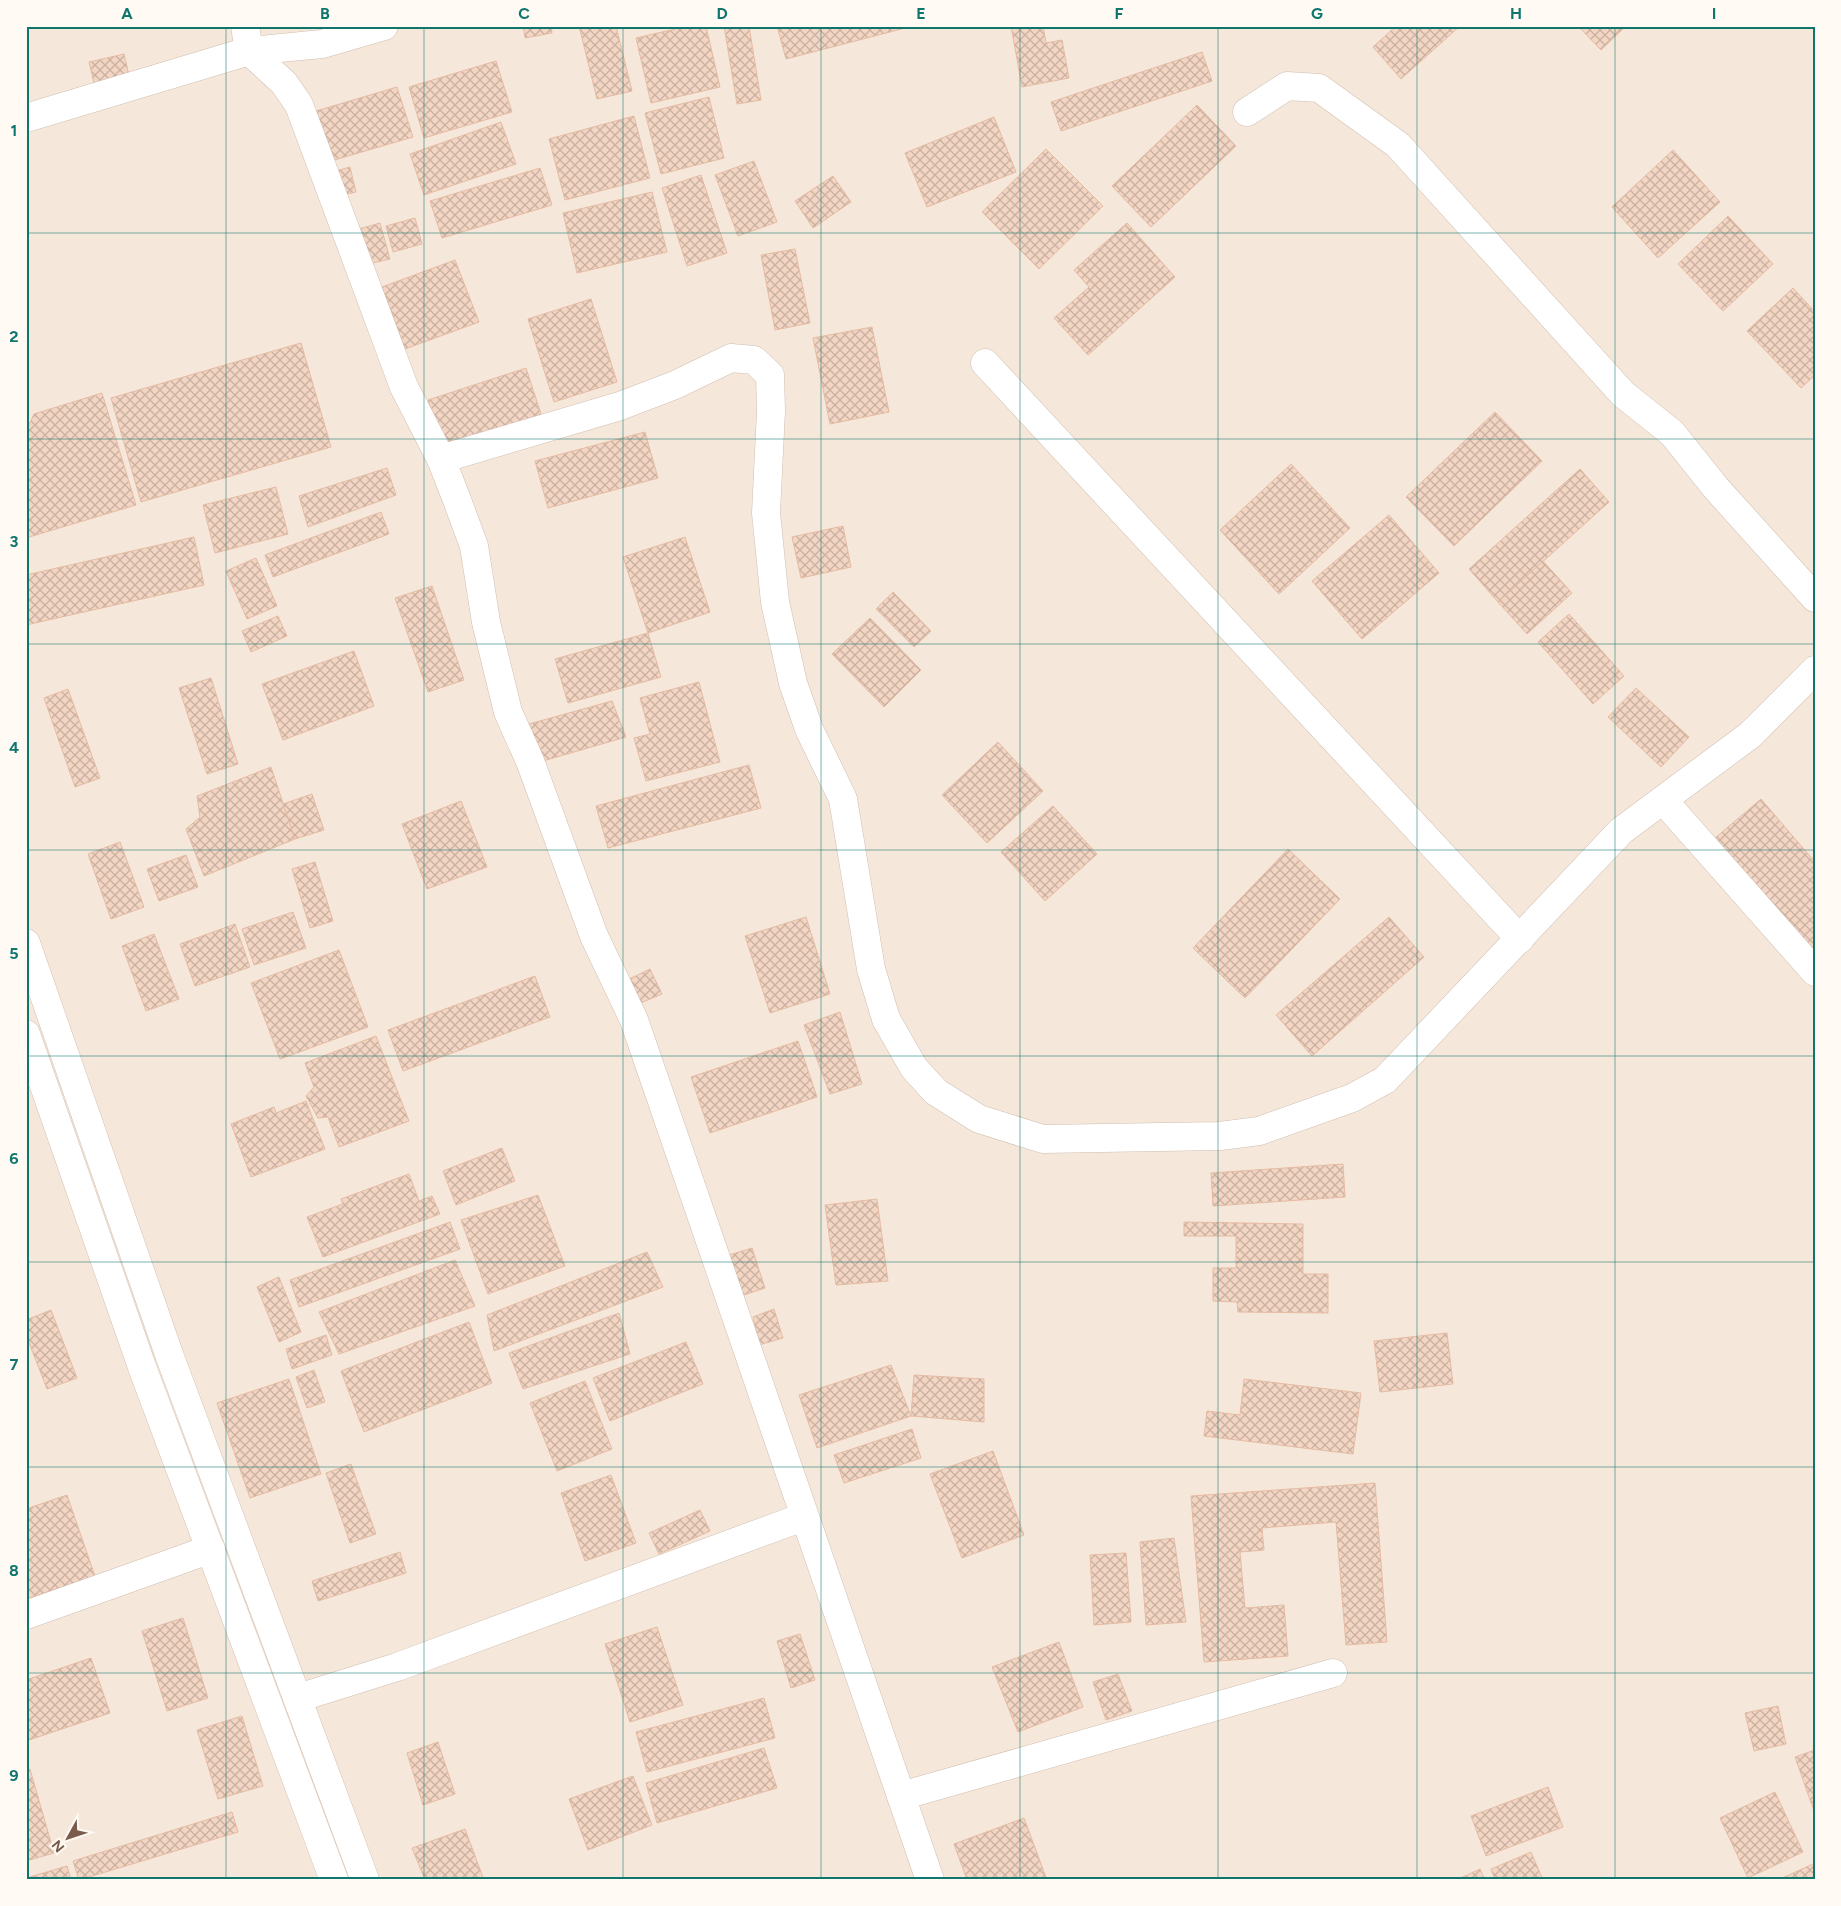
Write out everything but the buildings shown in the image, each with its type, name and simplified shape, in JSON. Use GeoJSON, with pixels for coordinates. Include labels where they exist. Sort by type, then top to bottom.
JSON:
{"type":"FeatureCollection","features":[{"type":"Feature","properties":{"kind":"street"},"geometry":{"type":"LineString","coordinates":[[26,118],[247,39],[322,44],[384,26]]}},
{"type":"Feature","properties":{"kind":"street"},"geometry":{"type":"LineString","coordinates":[[247,39],[284,83],[299,105],[404,387],[441,459],[474,546],[486,622],[508,712],[530,761],[584,903],[594,936],[634,1020],[803,1517],[930,1880]]}},
{"type":"Feature","properties":{"kind":"street"},"geometry":{"type":"LineString","coordinates":[[1247,112],[1287,86],[1319,88],[1398,145],[1623,394],[1672,433],[1716,488],[1815,598]]}},
{"type":"Feature","properties":{"kind":"street"},"geometry":{"type":"LineString","coordinates":[[441,459],[620,406],[675,385],[731,358],[754,360],[770,375],[771,411],[766,513],[775,602],[793,683],[809,729],[843,799],[871,969],[886,1019],[914,1068],[936,1092],[979,1119],[1043,1139],[1220,1136],[1268,1127],[1352,1098],[1385,1080],[1621,831],[1750,735],[1815,670]]}},
{"type":"Feature","properties":{"kind":"street"},"geometry":{"type":"LineString","coordinates":[[984,363],[1520,938]]}},
{"type":"Feature","properties":{"kind":"street"},"geometry":{"type":"LineString","coordinates":[[1663,800],[1815,972]]}},
{"type":"Feature","properties":{"kind":"street"},"geometry":{"type":"LineString","coordinates":[[26,943],[170,1357],[365,1880]]}},
{"type":"Feature","properties":{"kind":"street"},"geometry":{"type":"LineString","coordinates":[[26,1034],[142,1366],[334,1880]]}},
{"type":"Feature","properties":{"kind":"street"},"geometry":{"type":"LineString","coordinates":[[298,1698],[397,1667],[803,1517]]}},
{"type":"Feature","properties":{"kind":"street"},"geometry":{"type":"LineString","coordinates":[[26,1615],[211,1549]]}},
{"type":"Feature","properties":{"kind":"street"},"geometry":{"type":"LineString","coordinates":[[901,1796],[1334,1673]]}},
{"type":"Feature","properties":{"kind":"shaded area"},"geometry":{"type":"Polygon","coordinates":[[[26,26],[1815,26],[1815,1880],[26,1880],[26,26]]]}}]}
